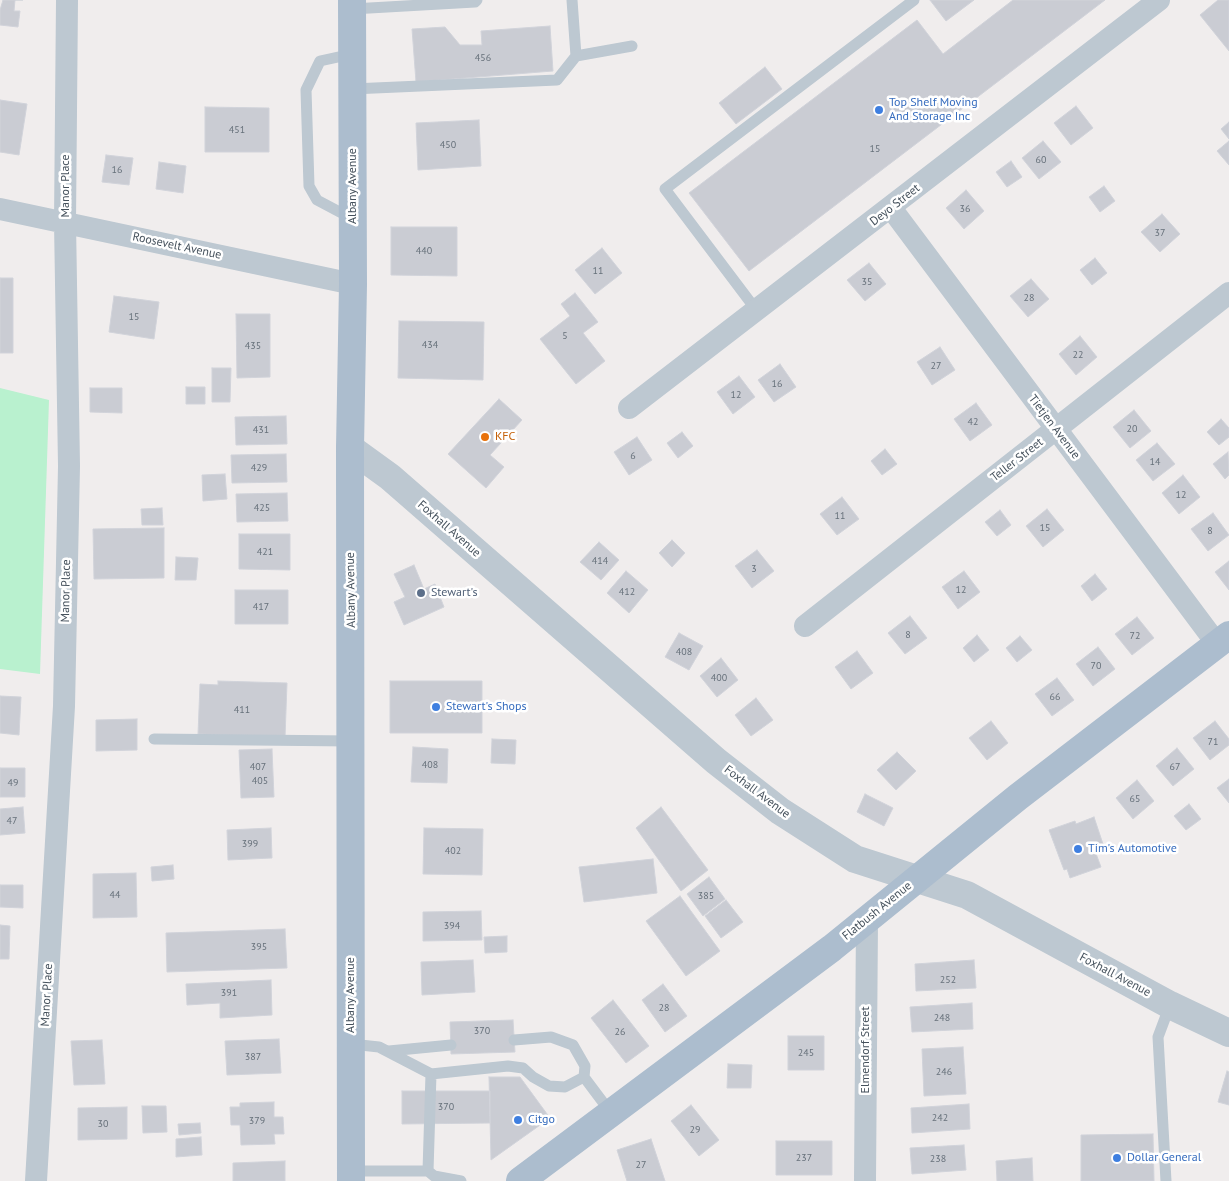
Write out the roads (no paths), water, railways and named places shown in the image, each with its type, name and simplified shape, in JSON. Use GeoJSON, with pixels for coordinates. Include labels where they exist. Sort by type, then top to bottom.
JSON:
{"type":"FeatureCollection","features":[{"type":"Feature","properties":{"kind":"main road","name":"Albany Avenue"},"geometry":{"type":"LineString","coordinates":[[351,1176],[350,448],[353,284],[352,4]]}},
{"type":"Feature","properties":{"kind":"main road","name":"Flatbush Avenue"},"geometry":{"type":"LineString","coordinates":[[520,1181],[867,920],[1018,796],[1223,640]]}},
{"type":"Feature","properties":{"kind":"street","name":"Manor Place"},"geometry":{"type":"LineString","coordinates":[[36,1181],[64,706],[69,466],[66,222],[67,0]]}},
{"type":"Feature","properties":{"kind":"street","name":"Deyo Street"},"geometry":{"type":"LineString","coordinates":[[629,408],[1159,0]]}},
{"type":"Feature","properties":{"kind":"street","name":"Tietjen Avenue"},"geometry":{"type":"LineString","coordinates":[[891,208],[1056,430],[1223,640]]}},
{"type":"Feature","properties":{"kind":"street","name":"Roosevelt Avenue"},"geometry":{"type":"LineString","coordinates":[[0,209],[353,284]]}},
{"type":"Feature","properties":{"kind":"street","name":"Teller Street"},"geometry":{"type":"LineString","coordinates":[[805,626],[1229,294]]}},
{"type":"Feature","properties":{"kind":"street","name":"Foxhall Avenue"},"geometry":{"type":"LineString","coordinates":[[350,448],[390,477],[716,761],[780,811],[856,859],[967,895],[1170,1005],[1229,1033]]}},
{"type":"Feature","properties":{"kind":"street","name":"Elmendorf Street"},"geometry":{"type":"LineString","coordinates":[[865,1181],[867,920]]}},
{"type":"Feature","properties":{"kind":"lane"},"geometry":{"type":"LineString","coordinates":[[352,4],[475,2],[477,0]]}},
{"type":"Feature","properties":{"kind":"lane"},"geometry":{"type":"LineString","coordinates":[[572,0],[576,56]]}},
{"type":"Feature","properties":{"kind":"lane"},"geometry":{"type":"LineString","coordinates":[[757,310],[665,189],[914,0]]}},
{"type":"Feature","properties":{"kind":"lane"},"geometry":{"type":"LineString","coordinates":[[352,89],[557,80],[576,56],[632,46]]}},
{"type":"Feature","properties":{"kind":"lane"},"geometry":{"type":"LineString","coordinates":[[352,54],[320,61],[306,90],[309,186],[317,200],[353,218]]}},
{"type":"Feature","properties":{"kind":"lane"},"geometry":{"type":"LineString","coordinates":[[154,739],[351,741]]}},
{"type":"Feature","properties":{"kind":"lane"},"geometry":{"type":"LineString","coordinates":[[1166,1181],[1158,1037],[1170,1005]]}},
{"type":"Feature","properties":{"kind":"lane"},"geometry":{"type":"LineString","coordinates":[[514,1040],[551,1037],[573,1045],[585,1066],[584,1077],[611,1113]]}},
{"type":"Feature","properties":{"kind":"lane"},"geometry":{"type":"LineString","coordinates":[[351,1044],[379,1047],[432,1074],[508,1066],[523,1068],[532,1077],[549,1086],[565,1087],[584,1077]]}},
{"type":"Feature","properties":{"kind":"lane"},"geometry":{"type":"LineString","coordinates":[[389,1051],[451,1045]]}},
{"type":"Feature","properties":{"kind":"lane"},"geometry":{"type":"LineString","coordinates":[[428,1171],[432,1074]]}},
{"type":"Feature","properties":{"kind":"lane"},"geometry":{"type":"LineString","coordinates":[[351,1176],[428,1171],[434,1176],[461,1181]]}},
{"type":"Feature","properties":{"kind":"place","name":"Top Shelf Moving And Storage Inc"},"geometry":{"type":"Point","coordinates":[879,110]}},
{"type":"Feature","properties":{"kind":"place","name":"KFC"},"geometry":{"type":"Point","coordinates":[485,437]}},
{"type":"Feature","properties":{"kind":"place","name":"Stewart's"},"geometry":{"type":"Point","coordinates":[421,593]}},
{"type":"Feature","properties":{"kind":"place","name":"Stewart's Shops"},"geometry":{"type":"Point","coordinates":[436,707]}},
{"type":"Feature","properties":{"kind":"place","name":"Tim's Automotive"},"geometry":{"type":"Point","coordinates":[1078,849]}},
{"type":"Feature","properties":{"kind":"place","name":"Citgo"},"geometry":{"type":"Point","coordinates":[518,1120]}},
{"type":"Feature","properties":{"kind":"place","name":"Dollar General"},"geometry":{"type":"Point","coordinates":[1117,1158]}}]}
